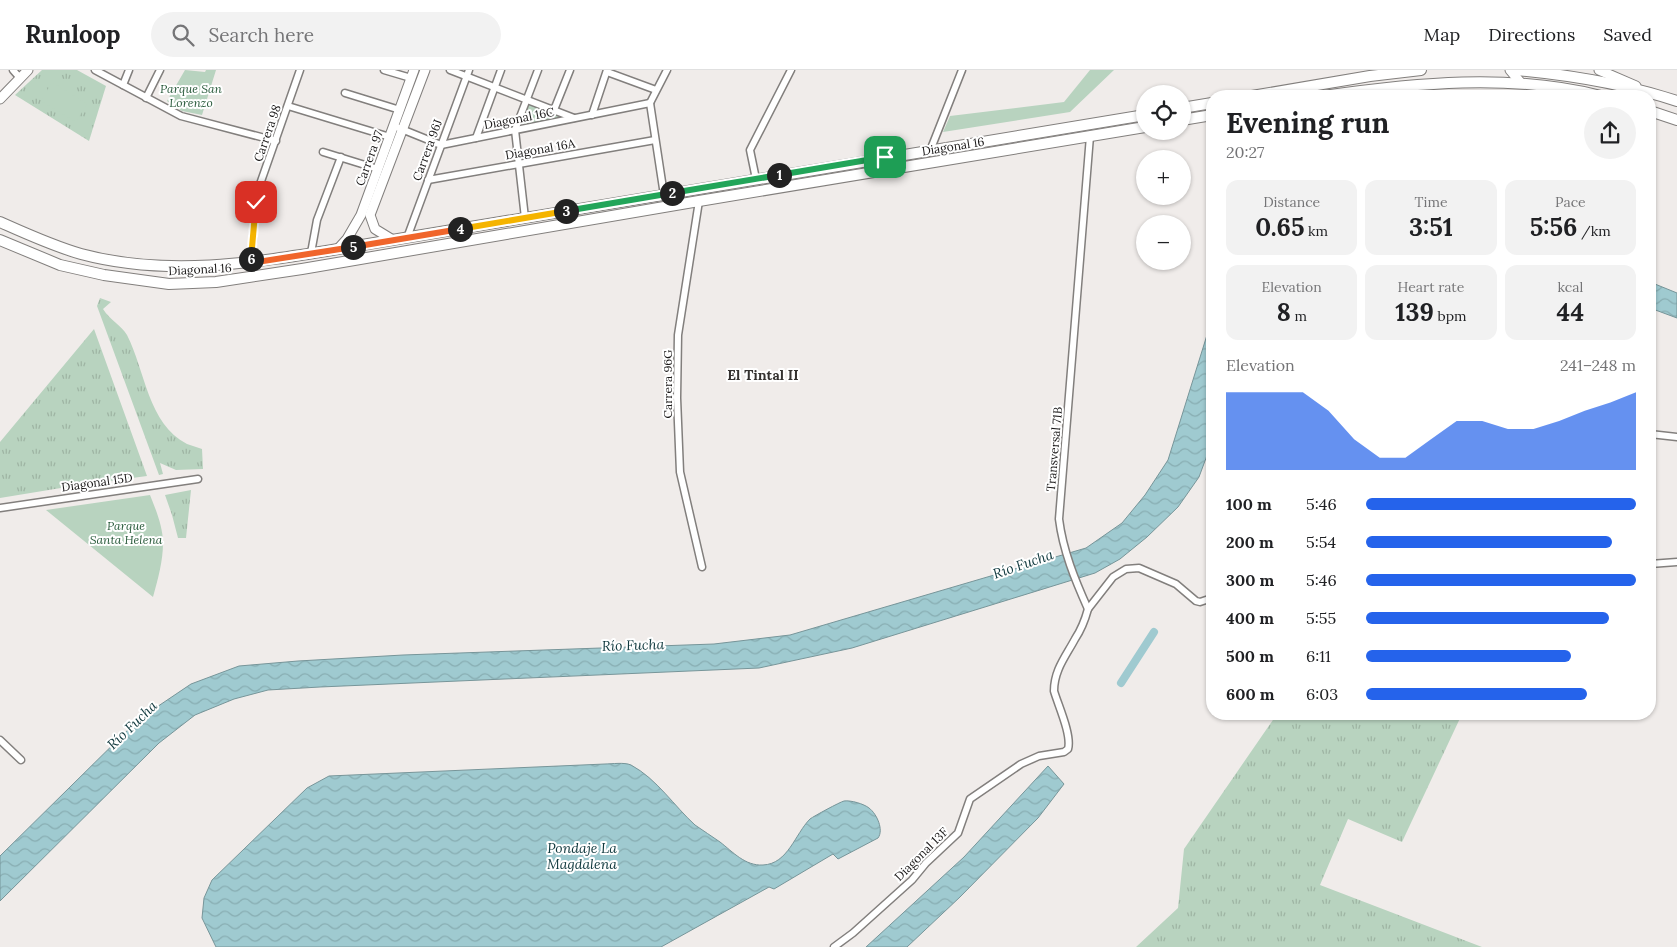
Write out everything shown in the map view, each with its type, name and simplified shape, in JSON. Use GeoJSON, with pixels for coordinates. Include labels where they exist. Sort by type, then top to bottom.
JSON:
{"type":"FeatureCollection","features":[{"type":"Feature","properties":{"kind":"main road"},"geometry":{"type":"LineString","coordinates":[[1289,90],[1421,70]]}},
{"type":"Feature","properties":{"kind":"main road"},"geometry":{"type":"LineString","coordinates":[[1516,70],[1574,76],[1643,90]]}},
{"type":"Feature","properties":{"kind":"main road"},"geometry":{"type":"LineString","coordinates":[[1374,90],[1424,84],[1468,82],[1521,83],[1573,90]]}},
{"type":"Feature","properties":{"kind":"main road"},"geometry":{"type":"LineString","coordinates":[[1656,94],[1677,101]]}},
{"type":"Feature","properties":{"kind":"main road"},"geometry":{"type":"LineString","coordinates":[[1191,106],[1206,104]]}},
{"type":"Feature","properties":{"kind":"main road"},"geometry":{"type":"LineString","coordinates":[[1656,113],[1677,120]]}},
{"type":"Feature","properties":{"kind":"main road","name":"Diagonal 16"},"geometry":{"type":"LineString","coordinates":[[0,222],[53,245],[107,260],[173,266],[251,263],[1136,116]]}},
{"type":"Feature","properties":{"kind":"main road"},"geometry":{"type":"LineString","coordinates":[[1191,118],[1206,116]]}},
{"type":"Feature","properties":{"kind":"main road","name":"Diagonal 16"},"geometry":{"type":"LineString","coordinates":[[0,240],[60,265],[104,275],[169,284],[207,283],[302,269],[1136,128]]}},
{"type":"Feature","properties":{"kind":"street"},"geometry":{"type":"LineString","coordinates":[[13,70],[20,78]]}},
{"type":"Feature","properties":{"kind":"street"},"geometry":{"type":"LineString","coordinates":[[0,99],[28,70]]}},
{"type":"Feature","properties":{"kind":"street"},"geometry":{"type":"LineString","coordinates":[[95,70],[181,116],[276,142]]}},
{"type":"Feature","properties":{"kind":"street"},"geometry":{"type":"LineString","coordinates":[[123,85],[129,70]]}},
{"type":"Feature","properties":{"kind":"street"},"geometry":{"type":"LineString","coordinates":[[146,98],[160,70]]}},
{"type":"Feature","properties":{"kind":"street","name":"Carrera 98"},"geometry":{"type":"LineString","coordinates":[[251,263],[259,187],[300,70]]}},
{"type":"Feature","properties":{"kind":"street"},"geometry":{"type":"LineString","coordinates":[[384,70],[413,74]]}},
{"type":"Feature","properties":{"kind":"street","name":"Carrera 97"},"geometry":{"type":"LineString","coordinates":[[393,240],[375,229],[370,215],[398,128],[425,70]]}},
{"type":"Feature","properties":{"kind":"street"},"geometry":{"type":"LineString","coordinates":[[450,70],[468,73],[495,87],[575,118]]}},
{"type":"Feature","properties":{"kind":"street"},"geometry":{"type":"LineString","coordinates":[[476,138],[501,70]]}},
{"type":"Feature","properties":{"kind":"street"},"geometry":{"type":"LineString","coordinates":[[525,218],[515,130],[538,70]]}},
{"type":"Feature","properties":{"kind":"street"},"geometry":{"type":"LineString","coordinates":[[554,110],[570,70]]}},
{"type":"Feature","properties":{"kind":"street"},"geometry":{"type":"LineString","coordinates":[[664,195],[650,104],[667,70]]}},
{"type":"Feature","properties":{"kind":"street"},"geometry":{"type":"LineString","coordinates":[[756,179],[750,150],[791,70]]}},
{"type":"Feature","properties":{"kind":"street"},"geometry":{"type":"LineString","coordinates":[[930,151],[962,70]]}},
{"type":"Feature","properties":{"kind":"street"},"geometry":{"type":"LineString","coordinates":[[1510,70],[1521,83]]}},
{"type":"Feature","properties":{"kind":"street"},"geometry":{"type":"LineString","coordinates":[[1599,70],[1646,90]]}},
{"type":"Feature","properties":{"kind":"street"},"geometry":{"type":"LineString","coordinates":[[592,115],[607,71],[656,90]]}},
{"type":"Feature","properties":{"kind":"street","name":"Carrera 96J"},"geometry":{"type":"LineString","coordinates":[[407,238],[468,73]]}},
{"type":"Feature","properties":{"kind":"street","name":"Carrera 97"},"geometry":{"type":"LineString","coordinates":[[338,249],[358,222],[390,137],[398,128],[400,110],[413,74]]}},
{"type":"Feature","properties":{"kind":"street"},"geometry":{"type":"LineString","coordinates":[[345,93],[400,110]]}},
{"type":"Feature","properties":{"kind":"street","name":"Diagonal 16C"},"geometry":{"type":"LineString","coordinates":[[441,145],[650,104]]}},
{"type":"Feature","properties":{"kind":"street"},"geometry":{"type":"LineString","coordinates":[[288,106],[390,137]]}},
{"type":"Feature","properties":{"kind":"street"},"geometry":{"type":"LineString","coordinates":[[398,128],[441,145]]}},
{"type":"Feature","properties":{"kind":"street","name":"Transversal 71B"},"geometry":{"type":"LineString","coordinates":[[1088,609],[1076,583],[1062,538],[1060,519],[1090,136]]}},
{"type":"Feature","properties":{"kind":"street","name":"Diagonal 16A"},"geometry":{"type":"LineString","coordinates":[[428,180],[655,140]]}},
{"type":"Feature","properties":{"kind":"street"},"geometry":{"type":"LineString","coordinates":[[323,152],[378,169]]}},
{"type":"Feature","properties":{"kind":"street"},"geometry":{"type":"LineString","coordinates":[[311,253],[317,220],[340,157]]}},
{"type":"Feature","properties":{"kind":"street","name":"Carrera 96G"},"geometry":{"type":"LineString","coordinates":[[699,201],[678,334],[677,398],[680,472],[702,567]]}},
{"type":"Feature","properties":{"kind":"street"},"geometry":{"type":"LineString","coordinates":[[1656,434],[1677,436]]}},
{"type":"Feature","properties":{"kind":"street","name":"Diagonal 15D"},"geometry":{"type":"LineString","coordinates":[[0,508],[198,479]]}},
{"type":"Feature","properties":{"kind":"street"},"geometry":{"type":"LineString","coordinates":[[1656,564],[1677,562]]}},
{"type":"Feature","properties":{"kind":"street"},"geometry":{"type":"LineString","coordinates":[[1088,609],[1113,577],[1126,569],[1139,568],[1176,584],[1196,601],[1206,600]]}},
{"type":"Feature","properties":{"kind":"street","name":"Diagonal 13F"},"geometry":{"type":"LineString","coordinates":[[834,947],[912,880],[926,863],[958,833],[970,799],[1021,764],[1039,756],[1064,752],[1068,749],[1068,736],[1054,691],[1054,684],[1062,659],[1075,639],[1088,609]]}},
{"type":"Feature","properties":{"kind":"street"},"geometry":{"type":"LineString","coordinates":[[0,740],[21,760]]}},
{"type":"Feature","properties":{"kind":"green space"},"geometry":{"type":"Polygon","coordinates":[[[42,70],[77,70],[106,86],[89,141],[15,95],[42,70]]]}},
{"type":"Feature","properties":{"kind":"green space","name":"Parque San Lorenzo"},"geometry":{"type":"Polygon","coordinates":[[[185,70],[205,72],[206,70],[216,70],[202,115],[182,111],[167,101],[185,70]]]}},
{"type":"Feature","properties":{"kind":"green space"},"geometry":{"type":"Polygon","coordinates":[[[1090,70],[1114,70],[1070,112],[943,132],[950,116],[1064,102],[1090,70]]]}},
{"type":"Feature","properties":{"kind":"green space"},"geometry":{"type":"Polygon","coordinates":[[[52,82],[87,104],[76,122],[41,101],[52,82]]]}},
{"type":"Feature","properties":{"kind":"green space"},"geometry":{"type":"Polygon","coordinates":[[[530,102],[566,117],[520,126],[530,102]]]}},
{"type":"Feature","properties":{"kind":"green space"},"geometry":{"type":"Polygon","coordinates":[[[100,298],[111,302],[103,309],[127,335],[156,410],[174,435],[187,444],[202,449],[203,469],[176,470],[160,463],[163,474],[159,475],[97,306],[100,298]]]}},
{"type":"Feature","properties":{"kind":"green space"},"geometry":{"type":"Polygon","coordinates":[[[94,329],[147,476],[0,498],[0,442],[94,329]]]}},
{"type":"Feature","properties":{"kind":"green space"},"geometry":{"type":"Polygon","coordinates":[[[191,490],[186,538],[178,538],[165,495],[191,490]]]}},
{"type":"Feature","properties":{"kind":"green space","name":"Parque Santa Helena"},"geometry":{"type":"Polygon","coordinates":[[[150,495],[163,537],[161,563],[153,597],[46,510],[150,495]]]}},
{"type":"Feature","properties":{"kind":"green space"},"geometry":{"type":"Polygon","coordinates":[[[1273,720],[1459,720],[1402,842],[1348,819],[1320,885],[1482,947],[1136,947],[1178,908],[1184,849],[1273,720]]]}},
{"type":"Feature","properties":{"kind":"water"},"geometry":{"type":"Polygon","coordinates":[[[1656,284],[1677,293],[1677,318],[1656,310],[1656,284]]]}},
{"type":"Feature","properties":{"kind":"water"},"geometry":{"type":"Polygon","coordinates":[[[1206,338],[1206,458],[1199,477],[1178,507],[1147,537],[1120,559],[1095,573],[852,648],[759,668],[268,690],[234,699],[195,715],[159,743],[0,901],[0,856],[139,719],[191,684],[239,666],[298,661],[403,655],[714,644],[790,635],[1086,548],[1122,523],[1145,495],[1168,460],[1206,338]]]}},
{"type":"Feature","properties":{"kind":"water","name":"Pondaje La Magdalena"},"geometry":{"type":"Polygon","coordinates":[[[622,763],[631,765],[649,778],[695,825],[740,858],[757,865],[779,860],[810,819],[844,801],[861,804],[872,811],[879,822],[880,835],[878,838],[838,859],[833,854],[774,889],[769,887],[661,947],[216,947],[202,918],[204,898],[212,880],[307,788],[329,776],[622,763]]]}},
{"type":"Feature","properties":{"kind":"water"},"geometry":{"type":"Polygon","coordinates":[[[1048,766],[1064,784],[1038,818],[960,897],[907,947],[866,947],[964,857],[1048,766]]]}},
{"type":"Feature","properties":{"kind":"waterway"},"geometry":{"type":"LineString","coordinates":[[1121,683],[1154,632]]}},
{"type":"Feature","properties":{"kind":"district","name":"El Tintal II"},"geometry":{"type":"Point","coordinates":[763,375]}},
{"type":"Feature","properties":{"kind":"route"},"geometry":{"type":"LineString","coordinates":[[256,202],[251,263],[885,157]]}},
{"type":"Feature","properties":{"kind":"water label","name":"Río Fucha"},"geometry":{"type":"Point","coordinates":[1023,564]}},
{"type":"Feature","properties":{"kind":"water label","name":"Río Fucha"},"geometry":{"type":"Point","coordinates":[633,645]}},
{"type":"Feature","properties":{"kind":"water label","name":"Río Fucha"},"geometry":{"type":"Point","coordinates":[132,725]}}]}
